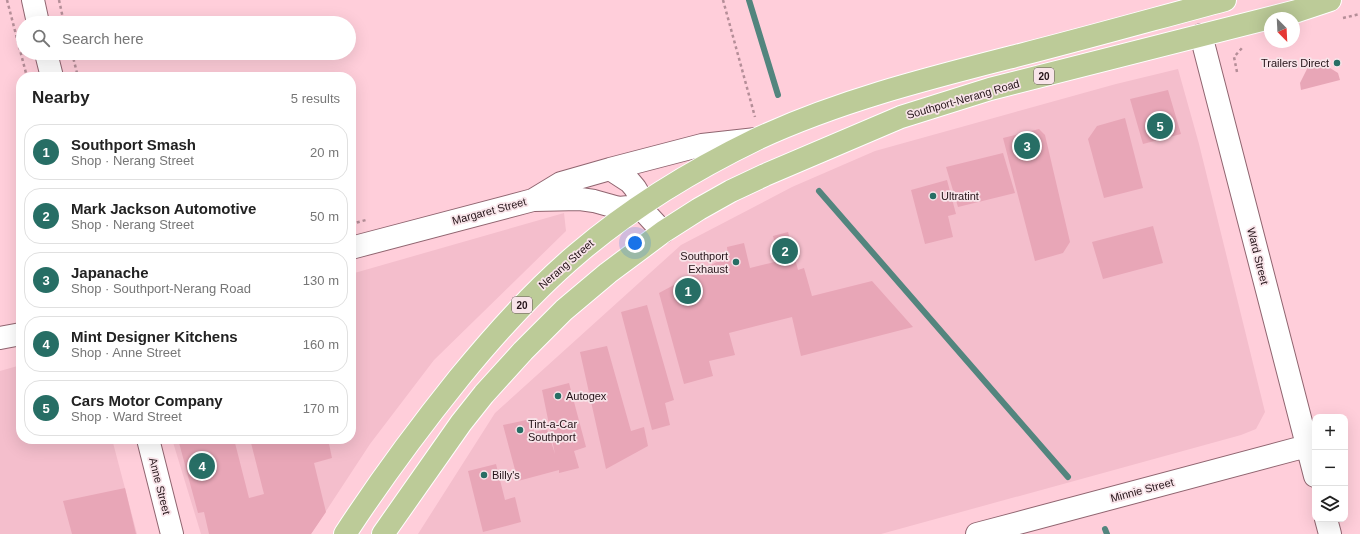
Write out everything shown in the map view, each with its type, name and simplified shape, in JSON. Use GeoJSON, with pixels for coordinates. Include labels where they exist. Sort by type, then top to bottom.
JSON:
{"type":"FeatureCollection","features":[{"type":"Feature","properties":{"kind":"main road","name":"20"},"geometry":{"type":"LineString","coordinates":[[760,138],[801,120],[892,89],[1194,4],[1225,0]]}},
{"type":"Feature","properties":{"kind":"main road","name":"Southport-Nerang Road"},"geometry":{"type":"LineString","coordinates":[[663,232],[731,191],[901,117],[990,90],[1297,11],[1330,0]]}},
{"type":"Feature","properties":{"kind":"main road","name":"Nerang Street"},"geometry":{"type":"LineString","coordinates":[[345,534],[378,483],[431,413],[476,357],[523,304],[576,254],[639,206],[701,168],[760,138]]}},
{"type":"Feature","properties":{"kind":"main road","name":"20"},"geometry":{"type":"LineString","coordinates":[[383,534],[461,424],[484,394],[523,351],[564,310],[608,273],[663,232]]}},
{"type":"Feature","properties":{"kind":"street"},"geometry":{"type":"LineString","coordinates":[[33,0],[36,16]]}},
{"type":"Feature","properties":{"kind":"street","name":"Ward Street"},"geometry":{"type":"LineString","coordinates":[[1202,35],[1312,465]]}},
{"type":"Feature","properties":{"kind":"street"},"geometry":{"type":"LineString","coordinates":[[48,60],[51,72]]}},
{"type":"Feature","properties":{"kind":"street","name":"Margaret Street"},"geometry":{"type":"LineString","coordinates":[[356,247],[533,200],[561,183],[610,169],[702,145],[760,138]]}},
{"type":"Feature","properties":{"kind":"street"},"geometry":{"type":"LineString","coordinates":[[610,169],[630,182],[638,194],[639,206],[663,232]]}},
{"type":"Feature","properties":{"kind":"street"},"geometry":{"type":"LineString","coordinates":[[533,200],[580,199],[619,208],[639,206]]}},
{"type":"Feature","properties":{"kind":"street","name":"Anne Street"},"geometry":{"type":"LineString","coordinates":[[149,444],[172,534]]}},
{"type":"Feature","properties":{"kind":"street","name":"Minnie Street"},"geometry":{"type":"LineString","coordinates":[[977,534],[1307,446]]}},
{"type":"Feature","properties":{"kind":"street"},"geometry":{"type":"LineString","coordinates":[[1327,522],[1330,534]]}},
{"type":"Feature","properties":{"kind":"path"},"geometry":{"type":"LineString","coordinates":[[7,0],[16,35]]}},
{"type":"Feature","properties":{"kind":"path"},"geometry":{"type":"LineString","coordinates":[[59,0],[62,16]]}},
{"type":"Feature","properties":{"kind":"path"},"geometry":{"type":"LineString","coordinates":[[723,0],[760,138]]}},
{"type":"Feature","properties":{"kind":"path"},"geometry":{"type":"LineString","coordinates":[[1237,72],[1234,57],[1248,44]]}},
{"type":"Feature","properties":{"kind":"path"},"geometry":{"type":"LineString","coordinates":[[23,60],[26,72]]}},
{"type":"Feature","properties":{"kind":"path"},"geometry":{"type":"LineString","coordinates":[[74,60],[77,72]]}},
{"type":"Feature","properties":{"kind":"shaded area"},"geometry":{"type":"Polygon","coordinates":[[[1178,69],[1199,144],[1265,412],[1256,429],[1241,435],[881,534],[418,534],[495,413],[681,245],[792,187],[875,151],[1116,84],[1178,69]]]}},
{"type":"Feature","properties":{"kind":"shaded area"},"geometry":{"type":"Polygon","coordinates":[[[564,213],[566,231],[434,360],[370,444],[311,534],[201,534],[174,444],[356,444],[356,273],[564,213]]]}},
{"type":"Feature","properties":{"kind":"shaded area"},"geometry":{"type":"Polygon","coordinates":[[[16,366],[16,444],[113,444],[137,534],[0,534],[0,371],[16,366]]]}},
{"type":"Feature","properties":{"kind":"building"},"geometry":{"type":"Polygon","coordinates":[[[1319,61],[1338,73],[1340,80],[1301,90],[1300,83],[1310,63],[1319,61]]]}},
{"type":"Feature","properties":{"kind":"building"},"geometry":{"type":"Polygon","coordinates":[[[1168,90],[1181,134],[1143,144],[1130,99],[1168,90]]]}},
{"type":"Feature","properties":{"kind":"building"},"geometry":{"type":"Polygon","coordinates":[[[1125,118],[1143,188],[1104,198],[1088,139],[1097,126],[1125,118]]]}},
{"type":"Feature","properties":{"kind":"building"},"geometry":{"type":"Polygon","coordinates":[[[1039,129],[1045,135],[1070,242],[1063,253],[1035,261],[1003,138],[1039,129]]]}},
{"type":"Feature","properties":{"kind":"building"},"geometry":{"type":"Polygon","coordinates":[[[1003,153],[1015,193],[958,207],[946,167],[1003,153]]]}},
{"type":"Feature","properties":{"kind":"building"},"geometry":{"type":"Polygon","coordinates":[[[947,180],[956,214],[948,216],[953,237],[925,244],[911,190],[947,180]]]}},
{"type":"Feature","properties":{"kind":"building"},"geometry":{"type":"Polygon","coordinates":[[[1153,226],[1163,263],[1103,279],[1092,242],[1153,226]]]}},
{"type":"Feature","properties":{"kind":"building"},"geometry":{"type":"Polygon","coordinates":[[[788,232],[798,270],[804,268],[812,296],[872,281],[913,327],[801,356],[792,317],[729,333],[735,355],[709,361],[713,376],[684,384],[659,293],[728,256],[727,247],[744,243],[750,268],[779,261],[773,236],[788,232]]]}},
{"type":"Feature","properties":{"kind":"building"},"geometry":{"type":"Polygon","coordinates":[[[647,305],[674,400],[665,403],[670,425],[652,430],[621,312],[647,305]]]}},
{"type":"Feature","properties":{"kind":"building"},"geometry":{"type":"Polygon","coordinates":[[[607,346],[631,431],[644,427],[648,446],[606,469],[580,352],[607,346]]]}},
{"type":"Feature","properties":{"kind":"building"},"geometry":{"type":"Polygon","coordinates":[[[569,383],[586,447],[574,451],[579,468],[559,473],[559,470],[518,481],[503,425],[531,419],[534,432],[547,429],[555,454],[542,390],[569,383]]]}},
{"type":"Feature","properties":{"kind":"building"},"geometry":{"type":"Polygon","coordinates":[[[179,444],[235,444],[249,498],[264,494],[251,444],[329,444],[332,458],[314,463],[326,512],[311,534],[209,534],[204,512],[198,513],[179,444]]]}},
{"type":"Feature","properties":{"kind":"building"},"geometry":{"type":"Polygon","coordinates":[[[496,464],[505,500],[515,497],[521,522],[483,532],[468,471],[496,464]]]}},
{"type":"Feature","properties":{"kind":"building"},"geometry":{"type":"Polygon","coordinates":[[[125,488],[136,534],[72,534],[63,501],[125,488]]]}},
{"type":"Feature","properties":{"kind":"waterway"},"geometry":{"type":"LineString","coordinates":[[749,0],[778,95]]}},
{"type":"Feature","properties":{"kind":"waterway"},"geometry":{"type":"LineString","coordinates":[[819,191],[1068,477]]}},
{"type":"Feature","properties":{"kind":"waterway"},"geometry":{"type":"LineString","coordinates":[[1105,529],[1107,534]]}},
{"type":"Feature","properties":{"kind":"place","name":"Trailers Direct"},"geometry":{"type":"Point","coordinates":[1337,63]}},
{"type":"Feature","properties":{"kind":"place","name":"Cars Motor Company"},"geometry":{"type":"Point","coordinates":[1160,126]}},
{"type":"Feature","properties":{"kind":"place","name":"Japanache"},"geometry":{"type":"Point","coordinates":[1027,146]}},
{"type":"Feature","properties":{"kind":"place","name":"Ultratint"},"geometry":{"type":"Point","coordinates":[933,196]}},
{"type":"Feature","properties":{"kind":"place","name":"Mark Jackson Automotive"},"geometry":{"type":"Point","coordinates":[785,251]}},
{"type":"Feature","properties":{"kind":"place","name":"Southport Exhaust"},"geometry":{"type":"Point","coordinates":[736,262]}},
{"type":"Feature","properties":{"kind":"place","name":"Southport Smash"},"geometry":{"type":"Point","coordinates":[688,291]}},
{"type":"Feature","properties":{"kind":"place","name":"Autogex"},"geometry":{"type":"Point","coordinates":[558,396]}},
{"type":"Feature","properties":{"kind":"place","name":"Tint-a-Car Southport"},"geometry":{"type":"Point","coordinates":[520,430]}},
{"type":"Feature","properties":{"kind":"place","name":"Mint Designer Kitchens"},"geometry":{"type":"Point","coordinates":[202,466]}},
{"type":"Feature","properties":{"kind":"place","name":"Billy's"},"geometry":{"type":"Point","coordinates":[484,475]}}]}
